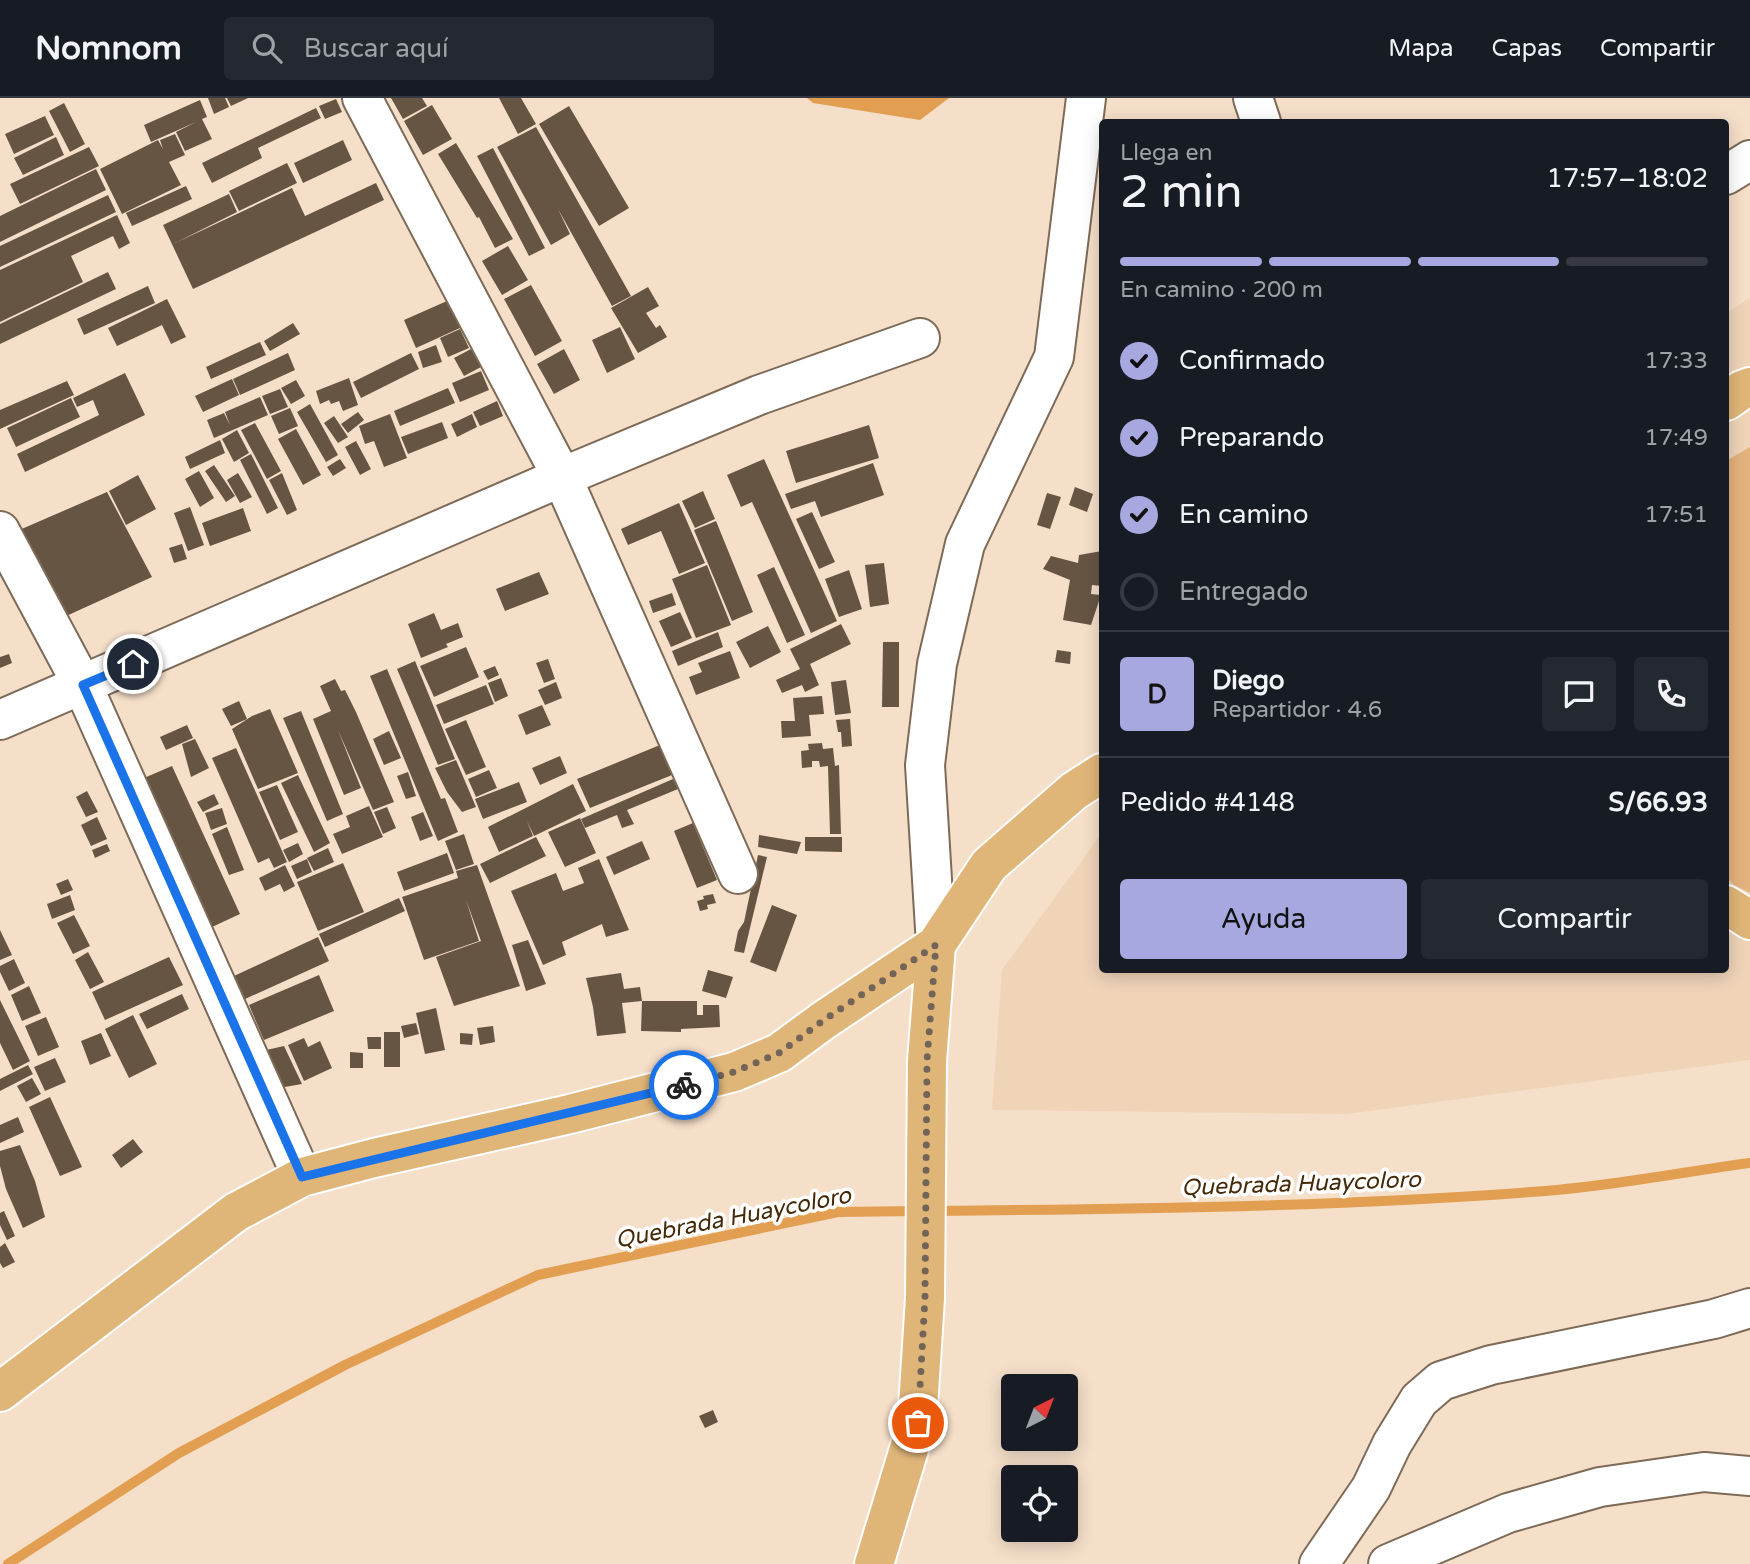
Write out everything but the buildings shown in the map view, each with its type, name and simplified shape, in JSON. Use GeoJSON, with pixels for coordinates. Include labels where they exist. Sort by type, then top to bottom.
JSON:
{"type":"FeatureCollection","features":[{"type":"Feature","properties":{"kind":"main road"},"geometry":{"type":"LineString","coordinates":[[1729,399],[1750,387]]}},
{"type":"Feature","properties":{"kind":"main road"},"geometry":{"type":"LineString","coordinates":[[0,1392],[236,1212],[302,1177],[734,1072],[779,1053],[936,945],[989,865],[1074,791],[1099,775]]}},
{"type":"Feature","properties":{"kind":"main road"},"geometry":{"type":"LineString","coordinates":[[1729,907],[1750,920]]}},
{"type":"Feature","properties":{"kind":"main road"},"geometry":{"type":"LineString","coordinates":[[874,1564],[918,1423],[925,1298],[927,1060],[936,945]]}},
{"type":"Feature","properties":{"kind":"street"},"geometry":{"type":"LineString","coordinates":[[362,98],[562,477],[738,874]]}},
{"type":"Feature","properties":{"kind":"street"},"geometry":{"type":"LineString","coordinates":[[936,945],[925,765],[937,664],[965,544],[1054,357],[1086,98]]}},
{"type":"Feature","properties":{"kind":"street"},"geometry":{"type":"LineString","coordinates":[[1253,98],[1260,119]]}},
{"type":"Feature","properties":{"kind":"street"},"geometry":{"type":"LineString","coordinates":[[1729,173],[1750,160]]}},
{"type":"Feature","properties":{"kind":"street"},"geometry":{"type":"LineString","coordinates":[[0,720],[562,477],[759,395],[920,338]]}},
{"type":"Feature","properties":{"kind":"street"},"geometry":{"type":"LineString","coordinates":[[0,531],[83,685],[302,1177]]}},
{"type":"Feature","properties":{"kind":"street"},"geometry":{"type":"LineString","coordinates":[[1319,1564],[1371,1488],[1392,1444],[1419,1400],[1441,1381],[1491,1365],[1714,1319],[1750,1308]]}},
{"type":"Feature","properties":{"kind":"street"},"geometry":{"type":"LineString","coordinates":[[1388,1564],[1508,1513],[1600,1487],[1704,1472],[1750,1476]]}},
{"type":"Feature","properties":{"kind":"shaded area"},"geometry":{"type":"Polygon","coordinates":[[[807,98],[949,98],[920,120],[813,103],[807,98]]]}},
{"type":"Feature","properties":{"kind":"shaded area"},"geometry":{"type":"Polygon","coordinates":[[[1750,298],[1750,1060],[1347,1114],[992,1110],[1002,970],[1099,837],[1099,973],[1729,973],[1729,311],[1750,298]]]}},
{"type":"Feature","properties":{"kind":"shaded area"},"geometry":{"type":"Polygon","coordinates":[[[1750,447],[1750,893],[1729,880],[1729,459],[1750,447]]]}},
{"type":"Feature","properties":{"kind":"waterway","name":"Quebrada Huaycoloro"},"geometry":{"type":"LineString","coordinates":[[934,1211],[1392,1201],[1596,1186],[1750,1163]]}},
{"type":"Feature","properties":{"kind":"waterway","name":"Quebrada Huaycoloro"},"geometry":{"type":"LineString","coordinates":[[8,1564],[179,1453],[345,1365],[538,1275],[838,1212],[919,1211]]}},
{"type":"Feature","properties":{"kind":"way so far"},"geometry":{"type":"LineString","coordinates":[[684,1085],[734,1072],[779,1053],[936,945],[927,1060],[925,1298],[918,1423]]}},
{"type":"Feature","properties":{"kind":"route"},"geometry":{"type":"LineString","coordinates":[[133,664],[83,685],[302,1177],[684,1085]]}}]}
